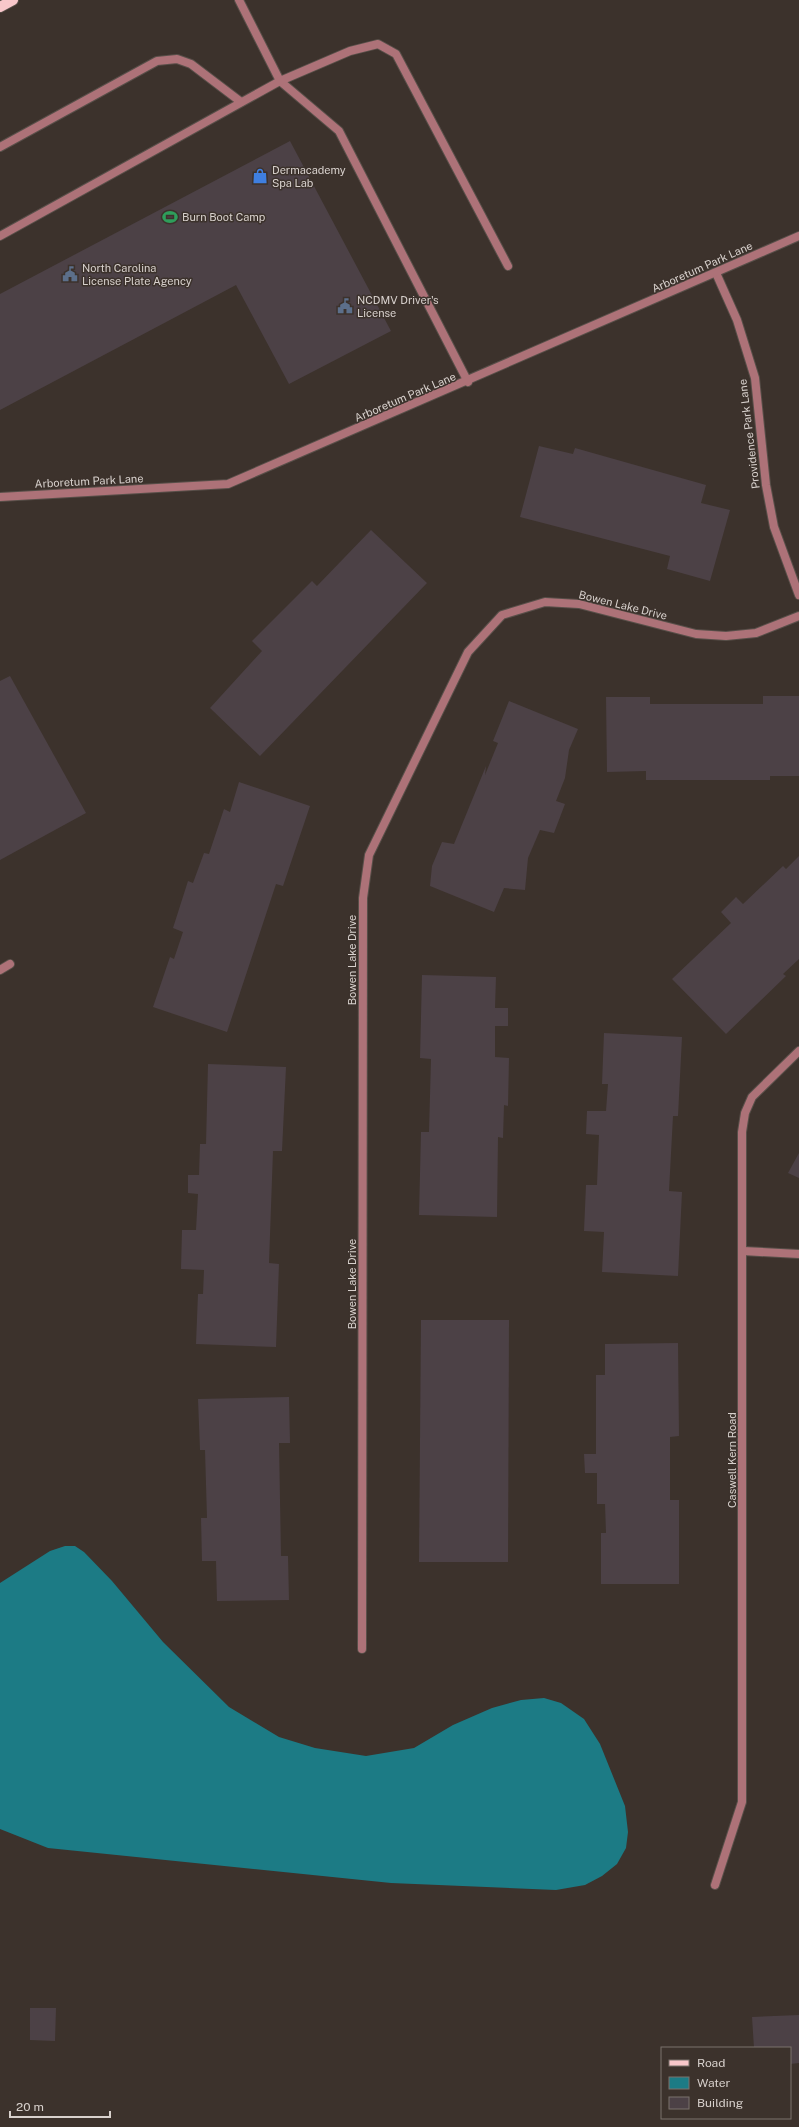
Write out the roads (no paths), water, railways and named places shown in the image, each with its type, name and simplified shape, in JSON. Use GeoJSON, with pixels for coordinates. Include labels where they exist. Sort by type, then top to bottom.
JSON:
{"type":"FeatureCollection","features":[{"type":"Feature","properties":{"kind":"main road"},"geometry":{"type":"LineString","coordinates":[[0,7],[13,0]]}},
{"type":"Feature","properties":{"kind":"street"},"geometry":{"type":"LineString","coordinates":[[239,0],[280,81],[339,131],[468,382]]}},
{"type":"Feature","properties":{"kind":"street"},"geometry":{"type":"LineString","coordinates":[[0,236],[280,81],[350,51],[378,44],[396,54],[508,266]]}},
{"type":"Feature","properties":{"kind":"street"},"geometry":{"type":"LineString","coordinates":[[0,147],[157,62],[177,59],[191,64],[241,102]]}},
{"type":"Feature","properties":{"kind":"street","name":"Arboretum Park Lane"},"geometry":{"type":"LineString","coordinates":[[0,497],[228,484],[468,382],[799,236]]}},
{"type":"Feature","properties":{"kind":"street","name":"Providence Park Lane"},"geometry":{"type":"LineString","coordinates":[[716,273],[737,320],[755,378],[766,485],[774,528],[799,595]]}},
{"type":"Feature","properties":{"kind":"street","name":"Bowen Lake Drive"},"geometry":{"type":"LineString","coordinates":[[362,1648],[363,898],[370,855],[468,652],[502,615],[545,602],[579,604],[696,634],[726,636],[756,633],[799,616]]}},
{"type":"Feature","properties":{"kind":"street"},"geometry":{"type":"LineString","coordinates":[[0,970],[10,964]]}},
{"type":"Feature","properties":{"kind":"street","name":"Caswell Kern Road"},"geometry":{"type":"LineString","coordinates":[[715,1885],[742,1802],[742,1132],[745,1113],[752,1097],[799,1051]]}},
{"type":"Feature","properties":{"kind":"street"},"geometry":{"type":"LineString","coordinates":[[743,1251],[799,1254]]}},
{"type":"Feature","properties":{"kind":"water"},"geometry":{"type":"Polygon","coordinates":[[[65,1546],[75,1546],[84,1552],[112,1581],[163,1642],[229,1707],[279,1737],[315,1748],[366,1756],[414,1748],[453,1725],[492,1708],[521,1700],[544,1698],[561,1703],[584,1719],[600,1744],[625,1806],[628,1832],[626,1848],[617,1864],[602,1876],[585,1885],[556,1890],[391,1883],[48,1848],[0,1829],[0,1583],[50,1551],[65,1546]]]}},
{"type":"Feature","properties":{"kind":"place","name":"Dermacademy Spa Lab"},"geometry":{"type":"Point","coordinates":[260,176]}},
{"type":"Feature","properties":{"kind":"place","name":"Burn Boot Camp"},"geometry":{"type":"Point","coordinates":[170,217]}},
{"type":"Feature","properties":{"kind":"place","name":"North Carolina License Plate Agency"},"geometry":{"type":"Point","coordinates":[70,274]}},
{"type":"Feature","properties":{"kind":"place","name":"NCDMV Driver's License"},"geometry":{"type":"Point","coordinates":[345,306]}}]}
